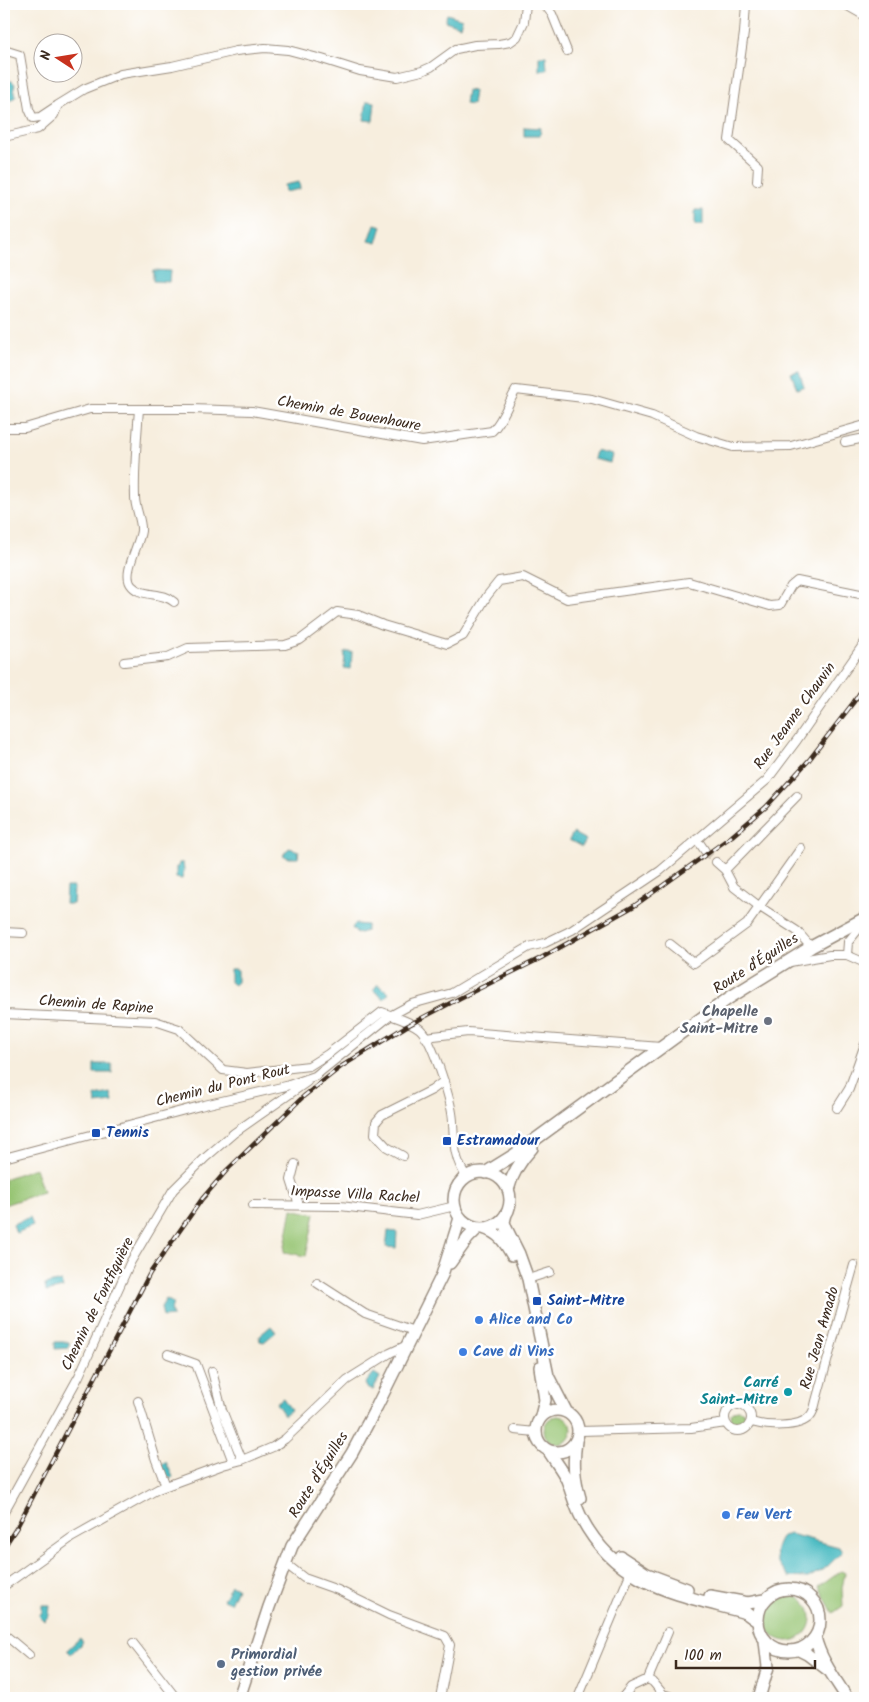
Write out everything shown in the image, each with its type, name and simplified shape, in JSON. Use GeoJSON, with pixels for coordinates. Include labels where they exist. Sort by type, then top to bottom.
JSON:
{"type":"FeatureCollection","features":[{"type":"Feature","properties":{"kind":"street"},"geometry":{"type":"LineString","coordinates":[[4,50],[20,55],[29,109],[33,118],[40,117],[84,89],[121,74],[172,66],[236,51],[266,48],[288,50],[360,71],[397,77],[431,68],[456,49],[475,45],[510,42],[517,37],[524,22],[526,4]]}},
{"type":"Feature","properties":{"kind":"street"},"geometry":{"type":"LineString","coordinates":[[544,4],[552,14],[568,51]]}},
{"type":"Feature","properties":{"kind":"street"},"geometry":{"type":"LineString","coordinates":[[746,4],[744,33],[729,140],[758,166],[757,181]]}},
{"type":"Feature","properties":{"kind":"street"},"geometry":{"type":"LineString","coordinates":[[844,4],[865,16]]}},
{"type":"Feature","properties":{"kind":"street"},"geometry":{"type":"LineString","coordinates":[[4,137],[38,128],[54,115],[58,106]]}},
{"type":"Feature","properties":{"kind":"street","name":"Chemin de Bouenhoure"},"geometry":{"type":"LineString","coordinates":[[4,428],[25,428],[90,409],[139,408],[252,411],[422,441],[492,431],[498,425],[506,406],[516,390],[592,399],[652,416],[696,436],[733,447],[791,446],[865,425]]}},
{"type":"Feature","properties":{"kind":"street"},"geometry":{"type":"LineString","coordinates":[[139,408],[135,460],[135,506],[141,529],[139,545],[130,567],[129,581],[133,588],[170,598],[174,602]]}},
{"type":"Feature","properties":{"kind":"street"},"geometry":{"type":"LineString","coordinates":[[846,442],[865,438]]}},
{"type":"Feature","properties":{"kind":"street"},"geometry":{"type":"LineString","coordinates":[[124,662],[168,657],[188,648],[286,645],[300,640],[337,612],[358,615],[383,626],[447,644],[463,636],[487,596],[499,581],[523,577],[567,599],[689,582],[770,606],[780,605],[791,586],[797,581],[865,595]]}},
{"type":"Feature","properties":{"kind":"street","name":"Rue Jeanne Chauvin"},"geometry":{"type":"LineString","coordinates":[[390,1016],[412,1004],[452,993],[529,947],[545,943],[572,930],[640,885],[767,780],[865,642]]}},
{"type":"Feature","properties":{"kind":"street"},"geometry":{"type":"LineString","coordinates":[[725,870],[796,796]]}},
{"type":"Feature","properties":{"kind":"street"},"geometry":{"type":"LineString","coordinates":[[696,840],[705,851]]}},
{"type":"Feature","properties":{"kind":"street"},"geometry":{"type":"LineString","coordinates":[[670,944],[694,963],[747,924],[801,848]]}},
{"type":"Feature","properties":{"kind":"street"},"geometry":{"type":"LineString","coordinates":[[716,862],[725,870],[734,887],[796,932],[811,947]]}},
{"type":"Feature","properties":{"kind":"street"},"geometry":{"type":"LineString","coordinates":[[847,955],[848,942],[865,920]]}},
{"type":"Feature","properties":{"kind":"street","name":"Route d'Éguilles"},"geometry":{"type":"LineString","coordinates":[[486,1173],[729,998],[783,963],[865,920]]}},
{"type":"Feature","properties":{"kind":"street"},"geometry":{"type":"LineString","coordinates":[[4,932],[23,933]]}},
{"type":"Feature","properties":{"kind":"street"},"geometry":{"type":"LineString","coordinates":[[783,963],[830,955],[847,955],[865,962]]}},
{"type":"Feature","properties":{"kind":"street","name":"Chemin de Rapine"},"geometry":{"type":"LineString","coordinates":[[4,1014],[155,1022],[179,1029],[223,1070],[247,1073],[309,1066],[328,1054],[382,1012],[390,1016]]}},
{"type":"Feature","properties":{"kind":"street"},"geometry":{"type":"LineString","coordinates":[[390,1016],[421,1030],[437,1061],[452,1105],[455,1152],[461,1170],[467,1177]]}},
{"type":"Feature","properties":{"kind":"street","name":"Chemin du Pont Rout"},"geometry":{"type":"LineString","coordinates":[[4,1158],[208,1104],[286,1086],[315,1076],[390,1016]]}},
{"type":"Feature","properties":{"kind":"street"},"geometry":{"type":"LineString","coordinates":[[425,1037],[468,1032],[661,1047]]}},
{"type":"Feature","properties":{"kind":"street"},"geometry":{"type":"LineString","coordinates":[[837,1108],[848,1089],[865,1044]]}},
{"type":"Feature","properties":{"kind":"street","name":"Chemin de Fontfiguière"},"geometry":{"type":"LineString","coordinates":[[4,1512],[79,1376],[130,1263],[173,1190],[205,1158],[234,1133],[315,1076]]}},
{"type":"Feature","properties":{"kind":"street"},"geometry":{"type":"LineString","coordinates":[[403,1156],[387,1147],[375,1134],[376,1122],[382,1115],[432,1090],[444,1081]]}},
{"type":"Feature","properties":{"kind":"street","name":"Route d'Éguilles"},"geometry":{"type":"LineString","coordinates":[[508,1190],[511,1177],[520,1161],[546,1131]]}},
{"type":"Feature","properties":{"kind":"street"},"geometry":{"type":"LineString","coordinates":[[295,1164],[290,1180],[299,1205]]}},
{"type":"Feature","properties":{"kind":"street"},"geometry":{"type":"LineString","coordinates":[[566,1411],[548,1376],[528,1279],[504,1222],[509,1206],[508,1190],[499,1178],[486,1173],[473,1174],[467,1177],[456,1190],[455,1206],[460,1218],[471,1226],[494,1231],[502,1238],[518,1271],[542,1376],[545,1400],[541,1416],[537,1422],[536,1432],[538,1441],[548,1450],[566,1478],[576,1507],[592,1536],[611,1558],[630,1574],[661,1590],[746,1613],[757,1621]]}},
{"type":"Feature","properties":{"kind":"street","name":"Impasse Villa Rachel"},"geometry":{"type":"LineString","coordinates":[[253,1204],[340,1206],[417,1215],[455,1206]]}},
{"type":"Feature","properties":{"kind":"street"},"geometry":{"type":"LineString","coordinates":[[481,1228],[496,1224],[506,1214]]}},
{"type":"Feature","properties":{"kind":"street","name":"Route d'Éguilles"},"geometry":{"type":"LineString","coordinates":[[442,1275],[460,1218]]}},
{"type":"Feature","properties":{"kind":"street","name":"Route d'Éguilles"},"geometry":{"type":"LineString","coordinates":[[239,1698],[292,1546],[352,1453],[442,1275],[468,1238],[481,1228]]}},
{"type":"Feature","properties":{"kind":"street","name":"Rue Jean Amado"},"geometry":{"type":"LineString","coordinates":[[751,1422],[769,1426],[779,1425],[798,1423],[810,1416],[816,1402],[854,1266]]}},
{"type":"Feature","properties":{"kind":"street"},"geometry":{"type":"LineString","coordinates":[[528,1279],[550,1272]]}},
{"type":"Feature","properties":{"kind":"street"},"geometry":{"type":"LineString","coordinates":[[317,1284],[365,1314],[414,1331]]}},
{"type":"Feature","properties":{"kind":"street"},"geometry":{"type":"LineString","coordinates":[[4,1586],[71,1538],[166,1486],[242,1460],[273,1447],[285,1439],[347,1380],[390,1353],[407,1345]]}},
{"type":"Feature","properties":{"kind":"street"},"geometry":{"type":"LineString","coordinates":[[168,1354],[196,1364],[233,1462]]}},
{"type":"Feature","properties":{"kind":"street"},"geometry":{"type":"LineString","coordinates":[[212,1371],[222,1410],[242,1460]]}},
{"type":"Feature","properties":{"kind":"street"},"geometry":{"type":"LineString","coordinates":[[138,1401],[166,1486]]}},
{"type":"Feature","properties":{"kind":"street"},"geometry":{"type":"LineString","coordinates":[[735,1405],[744,1406],[748,1408],[752,1416],[751,1422],[745,1430],[737,1431],[730,1429],[726,1423],[726,1414],[735,1405]]}},
{"type":"Feature","properties":{"kind":"street"},"geometry":{"type":"LineString","coordinates":[[541,1416],[548,1411],[558,1409],[572,1415],[578,1436],[573,1463],[580,1499],[595,1529],[616,1553],[632,1566],[647,1574],[687,1590],[748,1603],[764,1600]]}},
{"type":"Feature","properties":{"kind":"street"},"geometry":{"type":"LineString","coordinates":[[578,1436],[691,1428],[726,1423]]}},
{"type":"Feature","properties":{"kind":"street"},"geometry":{"type":"LineString","coordinates":[[514,1430],[536,1432]]}},
{"type":"Feature","properties":{"kind":"street"},"geometry":{"type":"LineString","coordinates":[[548,1450],[558,1452],[569,1449],[578,1436]]}},
{"type":"Feature","properties":{"kind":"street"},"geometry":{"type":"LineString","coordinates":[[284,1565],[290,1567],[304,1578],[338,1590],[389,1615],[445,1636],[450,1646],[440,1698]]}},
{"type":"Feature","properties":{"kind":"street"},"geometry":{"type":"LineString","coordinates":[[578,1698],[630,1574]]}},
{"type":"Feature","properties":{"kind":"street"},"geometry":{"type":"LineString","coordinates":[[768,1667],[780,1656],[793,1651],[808,1645],[815,1637],[820,1626],[820,1617],[814,1601],[801,1591],[786,1588],[772,1593],[764,1600],[758,1611],[757,1621],[761,1635],[772,1646],[793,1651],[807,1654],[830,1672]]}},
{"type":"Feature","properties":{"kind":"street"},"geometry":{"type":"LineString","coordinates":[[622,1698],[631,1688],[648,1679],[668,1632]]}},
{"type":"Feature","properties":{"kind":"street"},"geometry":{"type":"LineString","coordinates":[[4,1634],[29,1655]]}},
{"type":"Feature","properties":{"kind":"street"},"geometry":{"type":"LineString","coordinates":[[815,1637],[830,1672],[847,1698]]}},
{"type":"Feature","properties":{"kind":"street"},"geometry":{"type":"LineString","coordinates":[[759,1698],[768,1667],[765,1641]]}},
{"type":"Feature","properties":{"kind":"street"},"geometry":{"type":"LineString","coordinates":[[134,1643],[176,1698]]}},
{"type":"Feature","properties":{"kind":"street"},"geometry":{"type":"LineString","coordinates":[[648,1679],[663,1694],[675,1698]]}},
{"type":"Feature","properties":{"kind":"green space"},"geometry":{"type":"Polygon","coordinates":[[[35,1168],[43,1192],[4,1205],[4,1179],[35,1168]]]}},
{"type":"Feature","properties":{"kind":"green space"},"geometry":{"type":"Polygon","coordinates":[[[292,1209],[315,1214],[306,1256],[284,1252],[292,1209]]]}},
{"type":"Feature","properties":{"kind":"green space"},"geometry":{"type":"Polygon","coordinates":[[[735,1410],[741,1410],[746,1415],[744,1424],[735,1426],[730,1421],[730,1415],[735,1410]]]}},
{"type":"Feature","properties":{"kind":"green space"},"geometry":{"type":"Polygon","coordinates":[[[558,1416],[568,1420],[572,1430],[568,1440],[558,1444],[548,1440],[544,1430],[548,1420],[558,1416]]]}},
{"type":"Feature","properties":{"kind":"green space"},"geometry":{"type":"Polygon","coordinates":[[[841,1571],[845,1573],[842,1588],[843,1606],[833,1613],[819,1587],[841,1571]]]}},
{"type":"Feature","properties":{"kind":"green space"},"geometry":{"type":"Polygon","coordinates":[[[788,1595],[801,1599],[807,1605],[811,1618],[807,1631],[801,1637],[788,1641],[775,1637],[769,1631],[765,1618],[769,1605],[775,1599],[788,1595]]]}},
{"type":"Feature","properties":{"kind":"water"},"geometry":{"type":"Polygon","coordinates":[[[447,14],[462,19],[460,26],[445,21],[447,14]]]}},
{"type":"Feature","properties":{"kind":"water"},"geometry":{"type":"Polygon","coordinates":[[[539,56],[546,56],[547,70],[539,70],[539,56]]]}},
{"type":"Feature","properties":{"kind":"water"},"geometry":{"type":"Polygon","coordinates":[[[9,81],[15,84],[16,96],[12,100],[9,100],[4,95],[9,81]]]}},
{"type":"Feature","properties":{"kind":"water"},"geometry":{"type":"Polygon","coordinates":[[[467,90],[474,91],[472,105],[465,104],[467,90]]]}},
{"type":"Feature","properties":{"kind":"water"},"geometry":{"type":"Polygon","coordinates":[[[367,101],[375,102],[373,121],[364,120],[367,101]]]}},
{"type":"Feature","properties":{"kind":"water"},"geometry":{"type":"Polygon","coordinates":[[[524,127],[541,128],[540,136],[524,136],[524,127]]]}},
{"type":"Feature","properties":{"kind":"water"},"geometry":{"type":"Polygon","coordinates":[[[299,182],[300,189],[285,192],[284,185],[299,182]]]}},
{"type":"Feature","properties":{"kind":"water"},"geometry":{"type":"Polygon","coordinates":[[[695,210],[703,210],[703,225],[695,225],[695,210]]]}},
{"type":"Feature","properties":{"kind":"water"},"geometry":{"type":"Polygon","coordinates":[[[375,224],[382,226],[377,243],[369,241],[375,224]]]}},
{"type":"Feature","properties":{"kind":"water"},"geometry":{"type":"Polygon","coordinates":[[[153,270],[170,271],[169,282],[153,281],[153,270]]]}},
{"type":"Feature","properties":{"kind":"water"},"geometry":{"type":"Polygon","coordinates":[[[799,371],[804,386],[797,389],[791,373],[799,371]]]}},
{"type":"Feature","properties":{"kind":"water"},"geometry":{"type":"Polygon","coordinates":[[[596,451],[612,455],[610,463],[594,459],[596,451]]]}},
{"type":"Feature","properties":{"kind":"water"},"geometry":{"type":"Polygon","coordinates":[[[345,652],[352,652],[351,669],[344,668],[345,652]]]}},
{"type":"Feature","properties":{"kind":"water"},"geometry":{"type":"Polygon","coordinates":[[[573,833],[586,840],[582,847],[569,840],[573,833]]]}},
{"type":"Feature","properties":{"kind":"water"},"geometry":{"type":"Polygon","coordinates":[[[289,848],[299,851],[298,858],[288,858],[283,855],[289,848]]]}},
{"type":"Feature","properties":{"kind":"water"},"geometry":{"type":"Polygon","coordinates":[[[179,863],[183,863],[182,879],[176,878],[176,867],[178,867],[179,863]]]}},
{"type":"Feature","properties":{"kind":"water"},"geometry":{"type":"Polygon","coordinates":[[[66,887],[74,887],[73,904],[65,904],[66,887]]]}},
{"type":"Feature","properties":{"kind":"water"},"geometry":{"type":"Polygon","coordinates":[[[355,924],[367,925],[366,931],[357,934],[352,928],[355,924]]]}},
{"type":"Feature","properties":{"kind":"water"},"geometry":{"type":"Polygon","coordinates":[[[230,969],[237,969],[237,982],[234,985],[230,982],[230,969]]]}},
{"type":"Feature","properties":{"kind":"water"},"geometry":{"type":"Polygon","coordinates":[[[378,984],[389,993],[384,999],[373,990],[378,984]]]}},
{"type":"Feature","properties":{"kind":"water"},"geometry":{"type":"Polygon","coordinates":[[[94,1064],[112,1064],[112,1073],[94,1073],[94,1064]]]}},
{"type":"Feature","properties":{"kind":"water"},"geometry":{"type":"Polygon","coordinates":[[[111,1093],[113,1102],[96,1104],[95,1096],[111,1093]]]}},
{"type":"Feature","properties":{"kind":"water"},"geometry":{"type":"Polygon","coordinates":[[[30,1217],[33,1226],[16,1233],[13,1224],[30,1217]]]}},
{"type":"Feature","properties":{"kind":"water"},"geometry":{"type":"Polygon","coordinates":[[[388,1231],[397,1232],[396,1248],[386,1247],[388,1231]]]}},
{"type":"Feature","properties":{"kind":"water"},"geometry":{"type":"Polygon","coordinates":[[[61,1281],[63,1288],[46,1292],[45,1285],[61,1281]]]}},
{"type":"Feature","properties":{"kind":"water"},"geometry":{"type":"Polygon","coordinates":[[[166,1299],[173,1303],[170,1313],[173,1316],[163,1317],[161,1307],[166,1299]]]}},
{"type":"Feature","properties":{"kind":"water"},"geometry":{"type":"Polygon","coordinates":[[[271,1326],[276,1332],[264,1342],[260,1341],[259,1336],[271,1326]]]}},
{"type":"Feature","properties":{"kind":"water"},"geometry":{"type":"Polygon","coordinates":[[[55,1342],[69,1342],[69,1348],[55,1349],[55,1342]]]}},
{"type":"Feature","properties":{"kind":"water"},"geometry":{"type":"Polygon","coordinates":[[[374,1373],[380,1377],[373,1390],[368,1389],[365,1384],[374,1373]]]}},
{"type":"Feature","properties":{"kind":"water"},"geometry":{"type":"Polygon","coordinates":[[[283,1398],[291,1410],[284,1415],[276,1403],[283,1398]]]}},
{"type":"Feature","properties":{"kind":"water"},"geometry":{"type":"Polygon","coordinates":[[[166,1462],[173,1477],[167,1480],[160,1465],[166,1462]]]}},
{"type":"Feature","properties":{"kind":"water"},"geometry":{"type":"Polygon","coordinates":[[[790,1534],[839,1547],[842,1552],[827,1567],[808,1578],[788,1577],[778,1562],[775,1553],[782,1536],[790,1534]]]}},
{"type":"Feature","properties":{"kind":"water"},"geometry":{"type":"Polygon","coordinates":[[[231,1585],[237,1588],[230,1603],[223,1600],[231,1585]]]}},
{"type":"Feature","properties":{"kind":"water"},"geometry":{"type":"Polygon","coordinates":[[[42,1605],[50,1605],[49,1616],[44,1621],[39,1616],[42,1612],[42,1605]]]}},
{"type":"Feature","properties":{"kind":"water"},"geometry":{"type":"Polygon","coordinates":[[[80,1638],[83,1642],[71,1654],[67,1650],[80,1638]]]}},
{"type":"Feature","properties":{"kind":"tunnel"},"geometry":{"type":"LineString","coordinates":[[705,851],[716,862]]}},
{"type":"Feature","properties":{"kind":"railway"},"geometry":{"type":"LineString","coordinates":[[4,1547],[17,1527],[150,1273],[202,1199],[227,1170],[304,1096],[342,1066],[405,1027],[541,958],[634,906],[732,836],[766,807],[809,760],[865,685]]}},
{"type":"Feature","properties":{"kind":"place","name":"Chapelle Saint-Mitre"},"geometry":{"type":"Point","coordinates":[768,1021]}},
{"type":"Feature","properties":{"kind":"place","name":"Tennis"},"geometry":{"type":"Point","coordinates":[96,1133]}},
{"type":"Feature","properties":{"kind":"place","name":"Estramadour"},"geometry":{"type":"Point","coordinates":[447,1141]}},
{"type":"Feature","properties":{"kind":"place","name":"Saint-Mitre"},"geometry":{"type":"Point","coordinates":[537,1301]}},
{"type":"Feature","properties":{"kind":"place","name":"Alice and Co"},"geometry":{"type":"Point","coordinates":[479,1320]}},
{"type":"Feature","properties":{"kind":"place","name":"Cave di Vins"},"geometry":{"type":"Point","coordinates":[463,1352]}},
{"type":"Feature","properties":{"kind":"place","name":"Carré Saint-Mitre"},"geometry":{"type":"Point","coordinates":[788,1392]}},
{"type":"Feature","properties":{"kind":"place","name":"Feu Vert"},"geometry":{"type":"Point","coordinates":[726,1515]}},
{"type":"Feature","properties":{"kind":"place","name":"Primordial gestion privée"},"geometry":{"type":"Point","coordinates":[221,1664]}}]}
